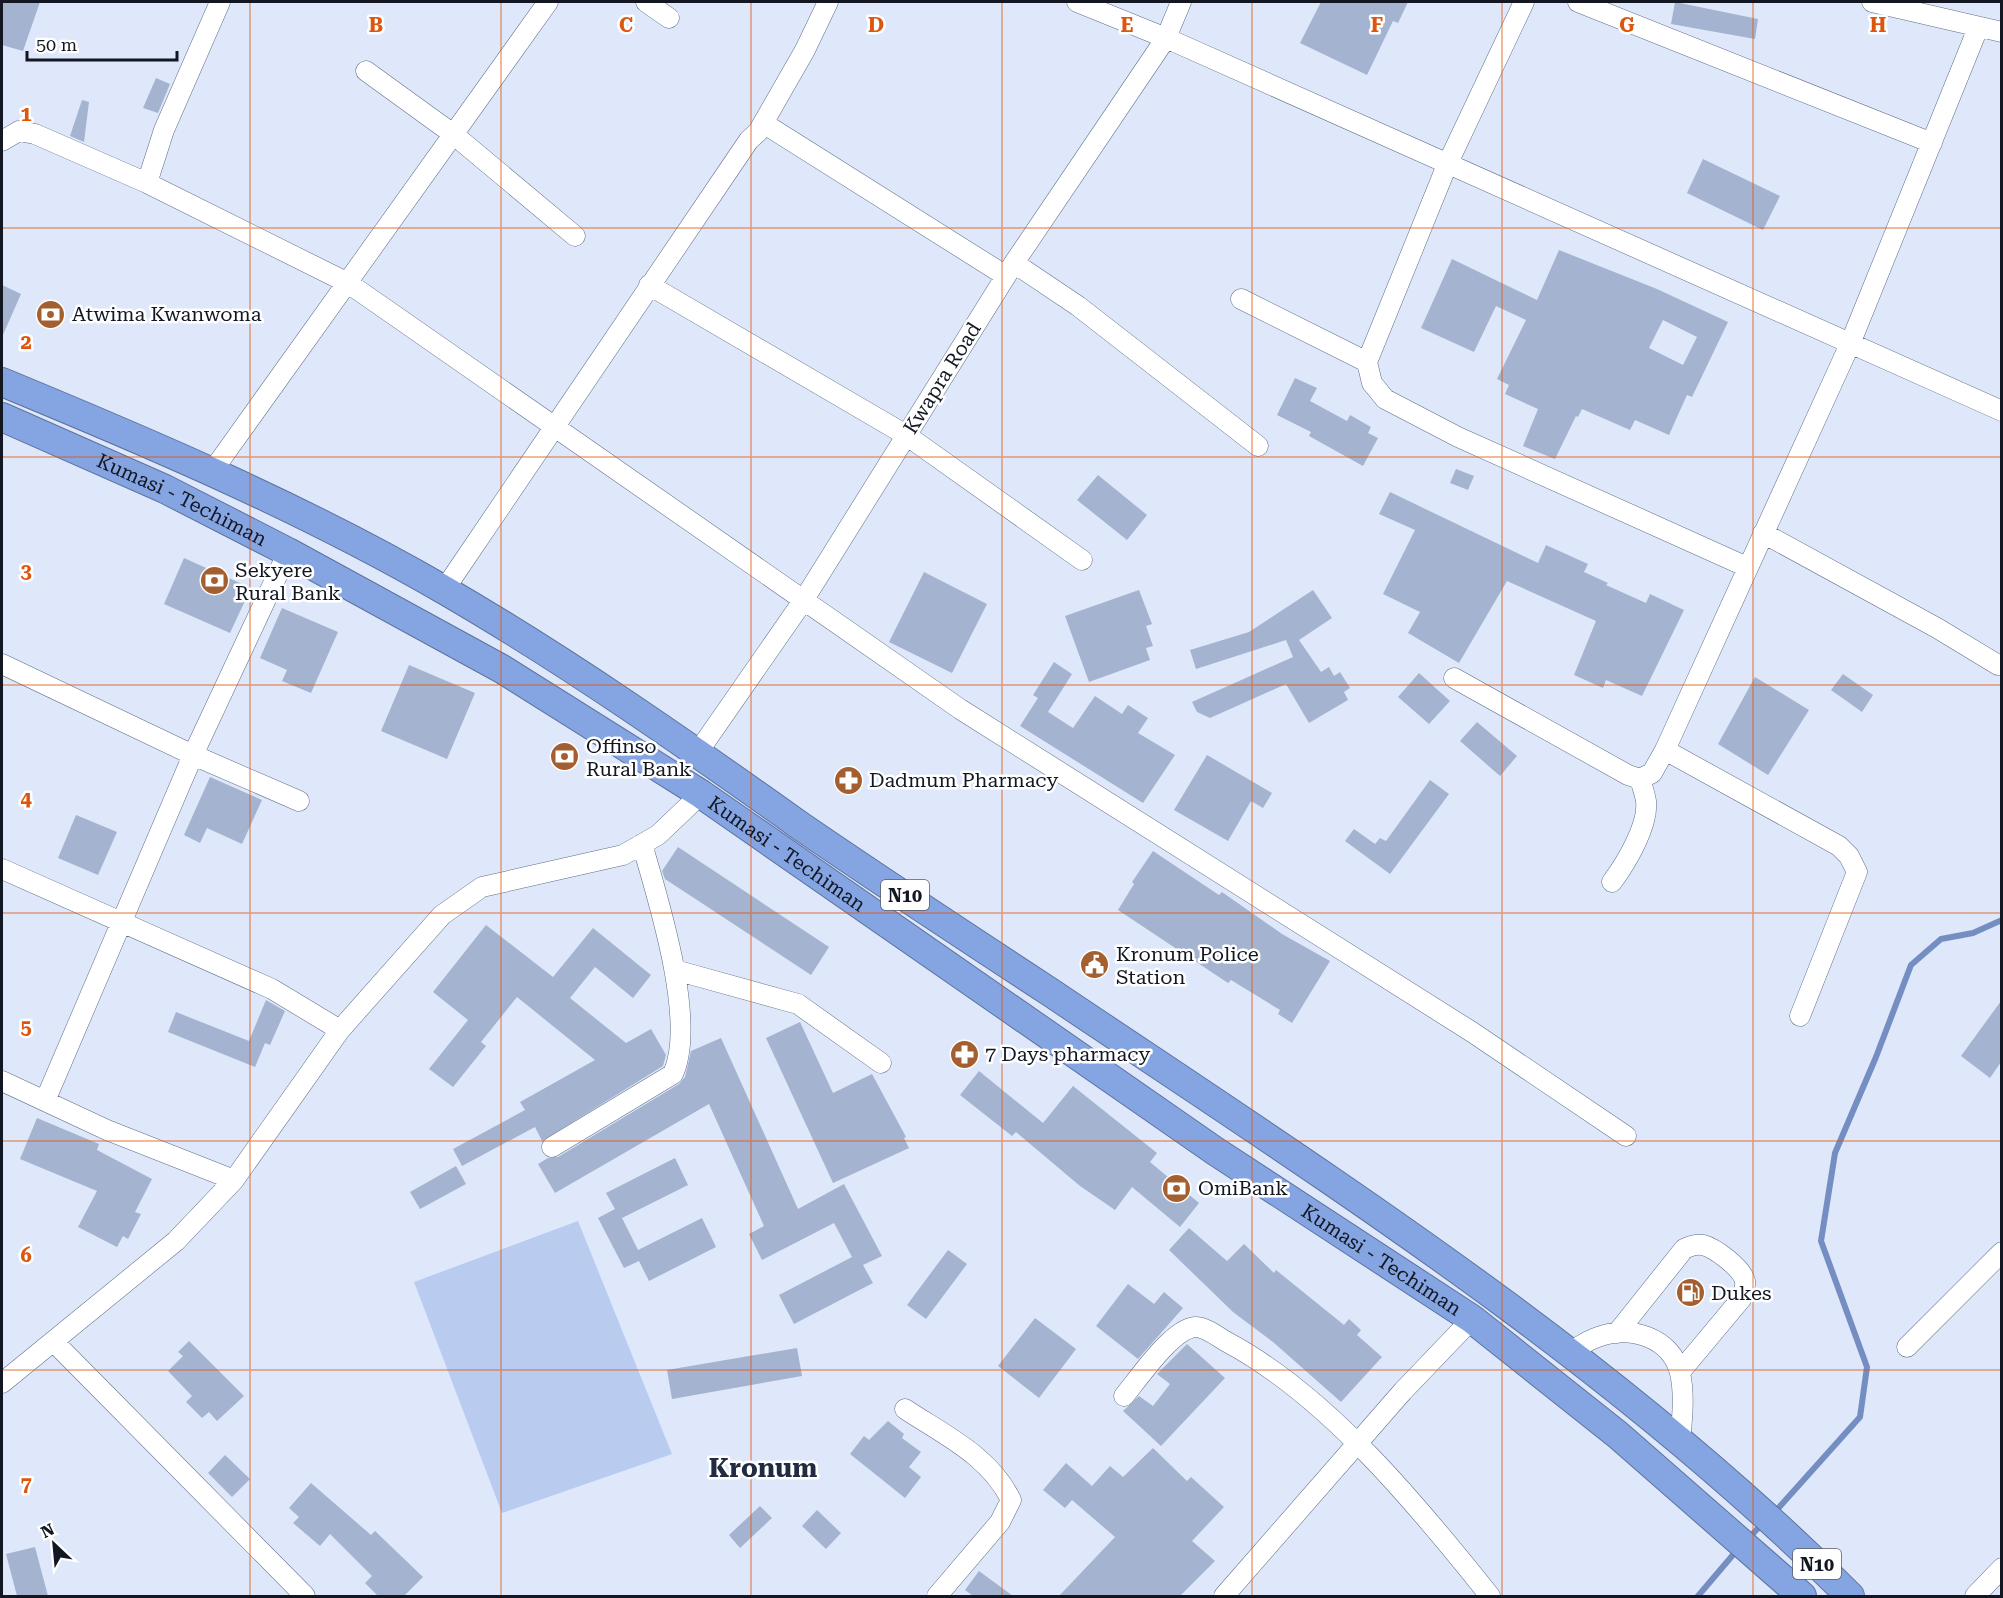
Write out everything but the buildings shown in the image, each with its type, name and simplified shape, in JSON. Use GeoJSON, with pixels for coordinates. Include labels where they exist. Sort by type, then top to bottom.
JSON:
{"type":"FeatureCollection","features":[{"type":"Feature","properties":{"kind":"highway","name":"N10"},"geometry":{"type":"LineString","coordinates":[[10,386],[211,473],[338,532],[444,590],[563,662],[698,752],[803,827],[1238,1119],[1507,1305],[1648,1413],[1751,1502],[1850,1596]]}},
{"type":"Feature","properties":{"kind":"highway","name":"Kumasi - Techiman"},"geometry":{"type":"LineString","coordinates":[[2,415],[165,489],[288,552],[502,669],[701,794],[1215,1150],[1472,1319],[1618,1435],[1802,1596]]}},
{"type":"Feature","properties":{"kind":"street"},"geometry":{"type":"LineString","coordinates":[[147,183],[164,130],[220,2]]}},
{"type":"Feature","properties":{"kind":"street"},"geometry":{"type":"LineString","coordinates":[[211,473],[548,2]]}},
{"type":"Feature","properties":{"kind":"street"},"geometry":{"type":"LineString","coordinates":[[646,2],[669,18]]}},
{"type":"Feature","properties":{"kind":"street"},"geometry":{"type":"LineString","coordinates":[[444,590],[649,285],[763,123],[805,50],[828,2]]}},
{"type":"Feature","properties":{"kind":"street"},"geometry":{"type":"LineString","coordinates":[[1077,2],[1166,38],[2001,411]]}},
{"type":"Feature","properties":{"kind":"street","name":"Kwapra Road"},"geometry":{"type":"LineString","coordinates":[[698,752],[803,601],[1010,270],[1166,38],[1181,2]]}},
{"type":"Feature","properties":{"kind":"street"},"geometry":{"type":"LineString","coordinates":[[1524,2],[1447,165],[1367,362],[1372,382],[1385,399],[1458,437],[1747,567]]}},
{"type":"Feature","properties":{"kind":"street"},"geometry":{"type":"LineString","coordinates":[[1578,2],[1932,143]]}},
{"type":"Feature","properties":{"kind":"street"},"geometry":{"type":"LineString","coordinates":[[1872,2],[2001,32]]}},
{"type":"Feature","properties":{"kind":"street"},"geometry":{"type":"LineString","coordinates":[[1454,678],[1628,775],[1640,778],[1652,773],[1665,750],[1850,344],[1978,28]]}},
{"type":"Feature","properties":{"kind":"street"},"geometry":{"type":"LineString","coordinates":[[366,71],[453,134],[575,236]]}},
{"type":"Feature","properties":{"kind":"street"},"geometry":{"type":"LineString","coordinates":[[763,123],[1010,270],[1078,306],[1258,446]]}},
{"type":"Feature","properties":{"kind":"street"},"geometry":{"type":"LineString","coordinates":[[2,141],[20,131],[34,134],[147,183],[348,283],[960,709],[1473,1032],[1626,1136]]}},
{"type":"Feature","properties":{"kind":"street"},"geometry":{"type":"LineString","coordinates":[[649,285],[906,435],[1082,560]]}},
{"type":"Feature","properties":{"kind":"street"},"geometry":{"type":"LineString","coordinates":[[1241,299],[1367,362]]}},
{"type":"Feature","properties":{"kind":"street"},"geometry":{"type":"LineString","coordinates":[[2,415],[10,386]]}},
{"type":"Feature","properties":{"kind":"street"},"geometry":{"type":"LineString","coordinates":[[1763,533],[1929,623],[1998,665]]}},
{"type":"Feature","properties":{"kind":"street"},"geometry":{"type":"LineString","coordinates":[[45,1101],[193,754],[288,552]]}},
{"type":"Feature","properties":{"kind":"street"},"geometry":{"type":"LineString","coordinates":[[2,664],[299,801]]}},
{"type":"Feature","properties":{"kind":"street"},"geometry":{"type":"LineString","coordinates":[[1665,750],[1839,846],[1853,864],[1857,872],[1800,1016]]}},
{"type":"Feature","properties":{"kind":"street"},"geometry":{"type":"LineString","coordinates":[[1611,882],[1628,860],[1644,816],[1647,803],[1640,778]]}},
{"type":"Feature","properties":{"kind":"street"},"geometry":{"type":"LineString","coordinates":[[2,1383],[176,1241],[234,1180],[340,1030],[442,915],[482,887],[623,855],[658,835],[701,794]]}},
{"type":"Feature","properties":{"kind":"street"},"geometry":{"type":"LineString","coordinates":[[552,1147],[673,1074],[679,1062],[681,1044],[675,970],[642,844]]}},
{"type":"Feature","properties":{"kind":"street"},"geometry":{"type":"LineString","coordinates":[[2,869],[272,989],[340,1030]]}},
{"type":"Feature","properties":{"kind":"street"},"geometry":{"type":"LineString","coordinates":[[675,970],[798,1005],[881,1063]]}},
{"type":"Feature","properties":{"kind":"street"},"geometry":{"type":"LineString","coordinates":[[2,1081],[107,1130],[234,1180]]}},
{"type":"Feature","properties":{"kind":"street"},"geometry":{"type":"LineString","coordinates":[[1617,1333],[1684,1249],[1698,1245],[1712,1249],[1740,1273],[1744,1289],[1741,1299],[1680,1372]]}},
{"type":"Feature","properties":{"kind":"street"},"geometry":{"type":"LineString","coordinates":[[1907,1347],[2001,1252]]}},
{"type":"Feature","properties":{"kind":"street"},"geometry":{"type":"LineString","coordinates":[[1224,1596],[1403,1391],[1472,1319]]}},
{"type":"Feature","properties":{"kind":"street"},"geometry":{"type":"LineString","coordinates":[[1124,1396],[1174,1338],[1188,1329],[1202,1328],[1261,1360],[1358,1444],[1490,1596]]}},
{"type":"Feature","properties":{"kind":"street"},"geometry":{"type":"LineString","coordinates":[[1570,1352],[1598,1337],[1617,1333],[1639,1333],[1656,1340],[1670,1352],[1680,1372],[1680,1442]]}},
{"type":"Feature","properties":{"kind":"street"},"geometry":{"type":"LineString","coordinates":[[53,1341],[305,1596]]}},
{"type":"Feature","properties":{"kind":"street"},"geometry":{"type":"LineString","coordinates":[[904,1408],[986,1463],[1002,1481],[1011,1500],[1000,1522],[937,1596]]}},
{"type":"Feature","properties":{"kind":"street"},"geometry":{"type":"LineString","coordinates":[[1975,1596],[2001,1568]]}},
{"type":"Feature","properties":{"kind":"shaded area"},"geometry":{"type":"Polygon","coordinates":[[[578,1221],[672,1454],[502,1513],[414,1282],[578,1221]]]}},
{"type":"Feature","properties":{"kind":"waterway"},"geometry":{"type":"LineString","coordinates":[[1773,1514],[1860,1417],[1867,1367],[1821,1241],[1835,1153],[1876,1057],[1911,965],[1941,939],[1973,933],[2002,920]]}},
{"type":"Feature","properties":{"kind":"waterway"},"geometry":{"type":"LineString","coordinates":[[1747,1540],[1763,1523]]}},
{"type":"Feature","properties":{"kind":"waterway"},"geometry":{"type":"LineString","coordinates":[[1698,1596],[1738,1549]]}},
{"type":"Feature","properties":{"kind":"place","name":"Atwima Kwanwoma"},"geometry":{"type":"Point","coordinates":[51,314]}},
{"type":"Feature","properties":{"kind":"place","name":"Sekyere Rural Bank"},"geometry":{"type":"Point","coordinates":[214,581]}},
{"type":"Feature","properties":{"kind":"place","name":"Offinso Rural Bank"},"geometry":{"type":"Point","coordinates":[565,757]}},
{"type":"Feature","properties":{"kind":"place","name":"Dadmum Pharmacy"},"geometry":{"type":"Point","coordinates":[848,780]}},
{"type":"Feature","properties":{"kind":"place","name":"Kronum Police Station"},"geometry":{"type":"Point","coordinates":[1095,965]}},
{"type":"Feature","properties":{"kind":"place","name":"7 Days pharmacy"},"geometry":{"type":"Point","coordinates":[964,1054]}},
{"type":"Feature","properties":{"kind":"place","name":"OmiBank"},"geometry":{"type":"Point","coordinates":[1177,1188]}},
{"type":"Feature","properties":{"kind":"place","name":"Dukes"},"geometry":{"type":"Point","coordinates":[1690,1293]}},
{"type":"Feature","properties":{"kind":"district","name":"Kronum"},"geometry":{"type":"Point","coordinates":[763,1468]}}]}
